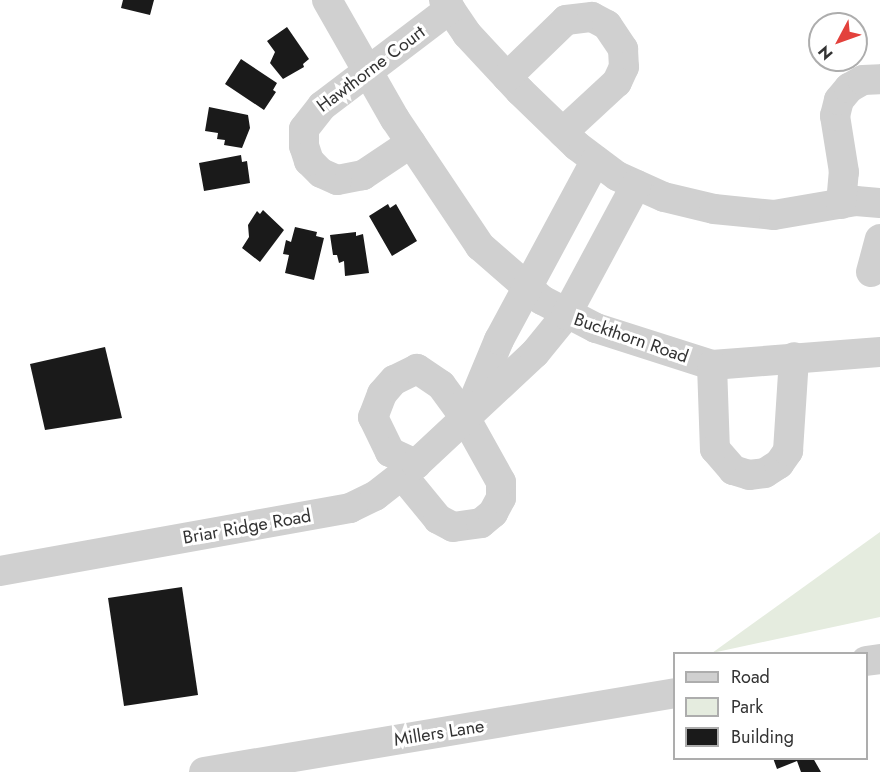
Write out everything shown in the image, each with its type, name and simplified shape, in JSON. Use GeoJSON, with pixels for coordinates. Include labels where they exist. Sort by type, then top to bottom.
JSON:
{"type":"FeatureCollection","features":[{"type":"Feature","properties":{"kind":"street","name":"Buckthorn Road"},"geometry":{"type":"LineString","coordinates":[[327,0],[411,143],[480,246],[526,289],[566,315],[651,348],[712,365],[880,352]]}},
{"type":"Feature","properties":{"kind":"street","name":"Hawthorne Court"},"geometry":{"type":"LineString","coordinates":[[411,143],[354,179],[337,180],[321,174],[309,162],[304,146],[304,129],[312,114],[368,71],[447,4]]}},
{"type":"Feature","properties":{"kind":"street"},"geometry":{"type":"LineString","coordinates":[[447,4],[507,77],[563,132],[596,160],[636,185],[664,197],[714,209],[764,214],[841,204],[880,203]]}},
{"type":"Feature","properties":{"kind":"street"},"geometry":{"type":"LineString","coordinates":[[507,77],[566,20],[592,17],[607,24],[623,49],[620,74],[604,94],[563,132]]}},
{"type":"Feature","properties":{"kind":"street"},"geometry":{"type":"LineString","coordinates":[[841,204],[844,172],[835,117],[839,100],[849,88],[863,80],[880,79]]}},
{"type":"Feature","properties":{"kind":"street","name":"Briar Ridge Road"},"geometry":{"type":"LineString","coordinates":[[466,419],[526,289],[596,160]]}},
{"type":"Feature","properties":{"kind":"street","name":"Briar Ridge Road"},"geometry":{"type":"LineString","coordinates":[[0,571],[350,508],[375,496],[409,469],[516,374],[566,315],[636,185]]}},
{"type":"Feature","properties":{"kind":"street"},"geometry":{"type":"LineString","coordinates":[[871,272],[880,239]]}},
{"type":"Feature","properties":{"kind":"street"},"geometry":{"type":"LineString","coordinates":[[712,365],[713,440],[724,463],[733,470],[749,475],[765,473],[779,464],[791,439],[789,423],[794,357]]}},
{"type":"Feature","properties":{"kind":"street"},"geometry":{"type":"LineString","coordinates":[[417,369],[441,385],[466,419],[501,482],[501,498],[493,513],[481,523],[453,527],[438,519],[409,469],[390,452],[373,417],[382,394],[394,380],[417,369]]}},
{"type":"Feature","properties":{"kind":"street","name":"Millers Lane"},"geometry":{"type":"LineString","coordinates":[[204,772],[673,693]]}},
{"type":"Feature","properties":{"kind":"green space"},"geometry":{"type":"Polygon","coordinates":[[[880,532],[880,617],[713,652],[880,532]]]}},
{"type":"Feature","properties":{"kind":"building"},"geometry":{"type":"Polygon","coordinates":[[[123,0],[154,0],[150,15],[121,8],[123,0]]]}},
{"type":"Feature","properties":{"kind":"building"},"geometry":{"type":"Polygon","coordinates":[[[287,27],[309,59],[303,64],[304,67],[283,79],[270,63],[275,52],[267,41],[287,27]]]}},
{"type":"Feature","properties":{"kind":"building"},"geometry":{"type":"Polygon","coordinates":[[[241,59],[277,83],[273,90],[276,92],[264,110],[225,84],[241,59]]]}},
{"type":"Feature","properties":{"kind":"building"},"geometry":{"type":"Polygon","coordinates":[[[209,107],[248,115],[250,128],[242,148],[224,145],[225,140],[217,139],[218,133],[205,131],[209,107]]]}},
{"type":"Feature","properties":{"kind":"building"},"geometry":{"type":"Polygon","coordinates":[[[241,155],[242,162],[247,161],[250,183],[204,191],[199,163],[241,155]]]}},
{"type":"Feature","properties":{"kind":"building"},"geometry":{"type":"Polygon","coordinates":[[[388,204],[390,208],[396,204],[417,241],[392,256],[369,216],[388,204]]]}},
{"type":"Feature","properties":{"kind":"building"},"geometry":{"type":"Polygon","coordinates":[[[263,210],[284,230],[260,262],[242,248],[249,237],[248,225],[257,211],[260,214],[263,210]]]}},
{"type":"Feature","properties":{"kind":"building"},"geometry":{"type":"Polygon","coordinates":[[[295,227],[317,232],[316,236],[324,238],[314,280],[285,273],[289,255],[283,254],[286,240],[291,242],[295,227]]]}},
{"type":"Feature","properties":{"kind":"building"},"geometry":{"type":"Polygon","coordinates":[[[356,232],[356,236],[363,234],[369,273],[345,276],[344,261],[339,263],[337,255],[333,255],[330,235],[356,232]]]}},
{"type":"Feature","properties":{"kind":"building"},"geometry":{"type":"Polygon","coordinates":[[[105,347],[122,418],[45,430],[30,364],[105,347]]]}},
{"type":"Feature","properties":{"kind":"building"},"geometry":{"type":"Polygon","coordinates":[[[182,587],[198,695],[124,706],[108,598],[182,587]]]}},
{"type":"Feature","properties":{"kind":"building"},"geometry":{"type":"Polygon","coordinates":[[[774,760],[814,760],[821,772],[801,772],[797,761],[777,769],[774,760]]]}}]}
